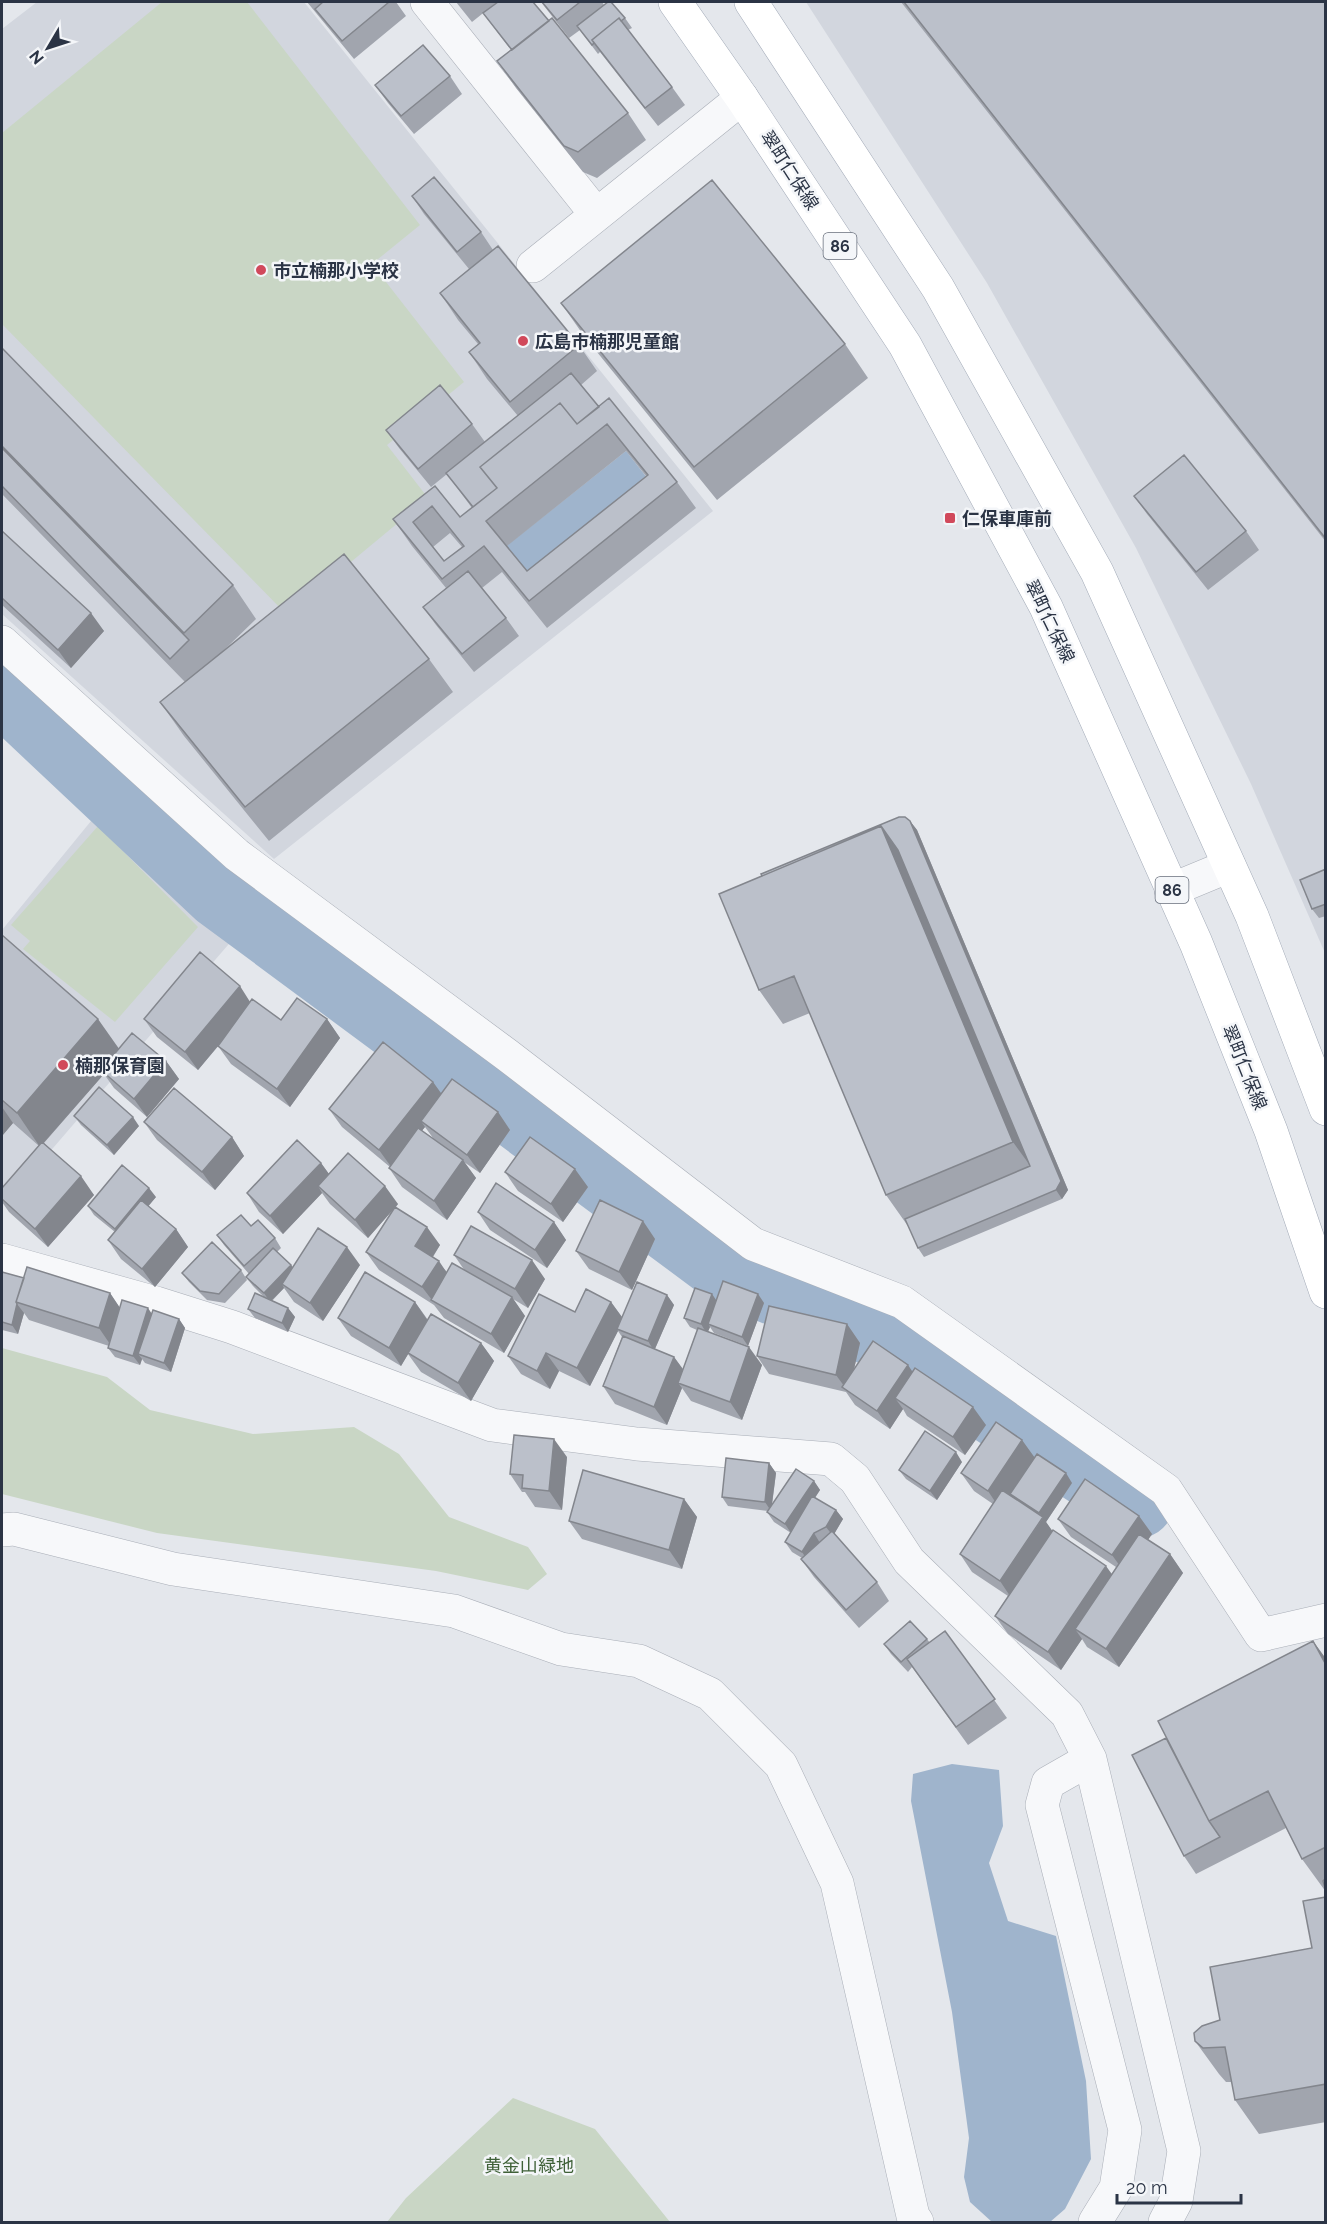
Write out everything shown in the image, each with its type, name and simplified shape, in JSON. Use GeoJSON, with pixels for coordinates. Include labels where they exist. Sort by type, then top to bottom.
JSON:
{"type":"FeatureCollection","features":[{"type":"Feature","properties":{"kind":"main road","name":"翠町仁保線"},"geometry":{"type":"LineString","coordinates":[[675,2],[742,98],[905,345],[1046,607],[1196,943],[1271,1131],[1326,1292]]}},
{"type":"Feature","properties":{"kind":"main road"},"geometry":{"type":"LineString","coordinates":[[751,2],[938,288],[1097,572],[1252,916],[1326,1109]]}},
{"type":"Feature","properties":{"kind":"street"},"geometry":{"type":"LineString","coordinates":[[427,2],[596,214]]}},
{"type":"Feature","properties":{"kind":"street"},"geometry":{"type":"LineString","coordinates":[[533,266],[742,98]]}},
{"type":"Feature","properties":{"kind":"street"},"geometry":{"type":"LineString","coordinates":[[2,642],[237,855],[507,1055],[753,1244],[902,1302],[1166,1490],[1261,1635],[1326,1620]]}},
{"type":"Feature","properties":{"kind":"street"},"geometry":{"type":"LineString","coordinates":[[1172,890],[1229,866]]}},
{"type":"Feature","properties":{"kind":"street"},"geometry":{"type":"LineString","coordinates":[[2,1260],[232,1327],[492,1425],[637,1444],[831,1459],[855,1479],[909,1561],[1067,1714],[1090,1759],[1184,2151],[1176,2201],[1165,2223]]}},
{"type":"Feature","properties":{"kind":"street"},"geometry":{"type":"LineString","coordinates":[[2,1530],[14,1529],[173,1569],[454,1611],[561,1649],[639,1661],[710,1694],[781,1765],[837,1882],[912,2216],[916,2223]]}},
{"type":"Feature","properties":{"kind":"street"},"geometry":{"type":"LineString","coordinates":[[1090,1759],[1048,1783],[1042,1805],[1125,2130],[1116,2188],[1095,2223]]}},
{"type":"Feature","properties":{"kind":"shaded area","name":"市立楠那小学校"},"geometry":{"type":"Polygon","coordinates":[[[37,2],[304,2],[713,511],[274,859],[2,614],[2,29],[37,2]]]}},
{"type":"Feature","properties":{"kind":"shaded area"},"geometry":{"type":"Polygon","coordinates":[[[806,2],[1325,2],[1325,953],[1251,784],[1136,548],[987,283],[806,2]]]}},
{"type":"Feature","properties":{"kind":"shaded area","name":"楠那保育園"},"geometry":{"type":"Polygon","coordinates":[[[100,810],[234,938],[10,1198],[2,1191],[2,930],[100,810]]]}},
{"type":"Feature","properties":{"kind":"green space"},"geometry":{"type":"Polygon","coordinates":[[[162,2],[247,2],[420,225],[372,264],[464,382],[387,445],[428,498],[287,615],[2,324],[2,133],[162,2]]]}},
{"type":"Feature","properties":{"kind":"green space"},"geometry":{"type":"Polygon","coordinates":[[[98,826],[198,927],[115,1022],[23,949],[30,941],[11,925],[98,826]]]}},
{"type":"Feature","properties":{"kind":"green space"},"geometry":{"type":"Polygon","coordinates":[[[2,1348],[107,1377],[150,1410],[253,1434],[354,1427],[399,1454],[449,1517],[528,1547],[547,1574],[528,1590],[436,1571],[157,1533],[2,1494],[2,1348]]]}},
{"type":"Feature","properties":{"kind":"green space","name":"黄金山緑地"},"geometry":{"type":"Polygon","coordinates":[[[513,2098],[595,2129],[670,2222],[387,2222],[406,2198],[513,2098]]]}},
{"type":"Feature","properties":{"kind":"water"},"geometry":{"type":"Polygon","coordinates":[[[626,451],[666,502],[546,598],[505,547],[626,451]]]}},
{"type":"Feature","properties":{"kind":"water"},"geometry":{"type":"Polygon","coordinates":[[[952,1764],[999,1770],[1003,1826],[989,1863],[1008,1921],[1056,1936],[1086,2081],[1091,2159],[1065,2209],[1050,2222],[992,2222],[970,2202],[964,2177],[969,2138],[952,2012],[911,1801],[913,1774],[952,1764]]]}},
{"type":"Feature","properties":{"kind":"building"},"geometry":{"type":"Polygon","coordinates":[[[323,2],[389,2],[342,41],[315,9],[323,2]]]}},
{"type":"Feature","properties":{"kind":"building"},"geometry":{"type":"Polygon","coordinates":[[[498,2],[533,2],[549,21],[512,50],[483,13],[498,2]]]}},
{"type":"Feature","properties":{"kind":"building"},"geometry":{"type":"Polygon","coordinates":[[[542,2],[580,2],[557,20],[542,2]]]}},
{"type":"Feature","properties":{"kind":"building"},"geometry":{"type":"Polygon","coordinates":[[[611,2],[625,18],[621,21],[619,18],[592,40],[594,43],[592,45],[577,26],[611,2]]]}},
{"type":"Feature","properties":{"kind":"building"},"geometry":{"type":"Polygon","coordinates":[[[904,2],[1326,2],[1326,539],[904,2]]]}},
{"type":"Feature","properties":{"kind":"building"},"geometry":{"type":"Polygon","coordinates":[[[552,18],[628,113],[578,152],[564,146],[497,61],[552,18]]]}},
{"type":"Feature","properties":{"kind":"building"},"geometry":{"type":"Polygon","coordinates":[[[619,18],[672,87],[645,108],[592,40],[619,18]]]}},
{"type":"Feature","properties":{"kind":"building"},"geometry":{"type":"Polygon","coordinates":[[[423,45],[450,76],[401,116],[375,85],[423,45]]]}},
{"type":"Feature","properties":{"kind":"building"},"geometry":{"type":"Polygon","coordinates":[[[434,177],[481,232],[457,252],[412,196],[434,177]]]}},
{"type":"Feature","properties":{"kind":"building"},"geometry":{"type":"Polygon","coordinates":[[[712,180],[845,344],[694,467],[561,303],[712,180]]]}},
{"type":"Feature","properties":{"kind":"building"},"geometry":{"type":"Polygon","coordinates":[[[498,246],[579,345],[510,402],[469,352],[480,343],[440,293],[498,246]]]}},
{"type":"Feature","properties":{"kind":"building"},"geometry":{"type":"Polygon","coordinates":[[[2,348],[233,585],[184,633],[2,446],[2,348]]]}},
{"type":"Feature","properties":{"kind":"building"},"geometry":{"type":"Polygon","coordinates":[[[571,373],[599,407],[577,424],[560,403],[480,467],[497,488],[473,507],[446,473],[571,373]]]}},
{"type":"Feature","properties":{"kind":"building"},"geometry":{"type":"Polygon","coordinates":[[[440,385],[472,424],[418,469],[386,430],[440,385]]]}},
{"type":"Feature","properties":{"kind":"building"},"geometry":{"type":"Polygon","coordinates":[[[609,398],[677,482],[529,601],[484,546],[442,579],[393,519],[435,486],[460,517],[497,488],[480,467],[560,403],[577,424],[609,398]],[[607,424],[486,521],[527,571],[648,475],[607,424]],[[432,506],[413,522],[444,561],[464,546],[432,506]]]}},
{"type":"Feature","properties":{"kind":"building"},"geometry":{"type":"Polygon","coordinates":[[[2,448],[189,640],[170,659],[2,486],[2,448]]]}},
{"type":"Feature","properties":{"kind":"building"},"geometry":{"type":"Polygon","coordinates":[[[1184,455],[1246,531],[1196,572],[1134,496],[1184,455]]]}},
{"type":"Feature","properties":{"kind":"building"},"geometry":{"type":"Polygon","coordinates":[[[2,531],[91,613],[58,650],[2,598],[2,531]]]}},
{"type":"Feature","properties":{"kind":"building"},"geometry":{"type":"Polygon","coordinates":[[[344,554],[429,659],[245,807],[160,702],[344,554]]]}},
{"type":"Feature","properties":{"kind":"building"},"geometry":{"type":"Polygon","coordinates":[[[468,571],[506,618],[462,654],[423,607],[468,571]]]}},
{"type":"Feature","properties":{"kind":"building"},"geometry":{"type":"Polygon","coordinates":[[[899,817],[905,817],[910,821],[1061,1181],[1056,1190],[918,1248],[905,1219],[1030,1166],[898,850],[881,826],[762,876],[761,874],[899,817]]]}},
{"type":"Feature","properties":{"kind":"building"},"geometry":{"type":"Polygon","coordinates":[[[881,826],[1013,1142],[886,1195],[794,976],[759,990],[719,894],[881,826]]]}},
{"type":"Feature","properties":{"kind":"building"},"geometry":{"type":"Polygon","coordinates":[[[1326,869],[1326,904],[1312,909],[1300,880],[1326,869]]]}},
{"type":"Feature","properties":{"kind":"building"},"geometry":{"type":"Polygon","coordinates":[[[2,935],[98,1019],[17,1113],[2,1100],[2,935]]]}},
{"type":"Feature","properties":{"kind":"building"},"geometry":{"type":"Polygon","coordinates":[[[200,952],[240,986],[185,1052],[144,1019],[200,952]]]}},
{"type":"Feature","properties":{"kind":"building"},"geometry":{"type":"Polygon","coordinates":[[[297,998],[327,1019],[277,1089],[218,1046],[252,999],[281,1020],[297,998]]]}},
{"type":"Feature","properties":{"kind":"building"},"geometry":{"type":"Polygon","coordinates":[[[132,1033],[166,1061],[134,1099],[101,1070],[132,1033]]]}},
{"type":"Feature","properties":{"kind":"building"},"geometry":{"type":"Polygon","coordinates":[[[383,1042],[433,1082],[379,1150],[329,1109],[383,1042]]]}},
{"type":"Feature","properties":{"kind":"building"},"geometry":{"type":"Polygon","coordinates":[[[452,1079],[498,1112],[467,1155],[421,1121],[452,1079]]]}},
{"type":"Feature","properties":{"kind":"building"},"geometry":{"type":"Polygon","coordinates":[[[99,1087],[133,1117],[107,1145],[74,1116],[99,1087]]]}},
{"type":"Feature","properties":{"kind":"building"},"geometry":{"type":"Polygon","coordinates":[[[174,1088],[232,1137],[202,1172],[144,1122],[174,1088]]]}},
{"type":"Feature","properties":{"kind":"building"},"geometry":{"type":"Polygon","coordinates":[[[418,1128],[463,1160],[434,1201],[389,1168],[418,1128]]]}},
{"type":"Feature","properties":{"kind":"building"},"geometry":{"type":"Polygon","coordinates":[[[530,1137],[575,1169],[551,1204],[505,1172],[530,1137]]]}},
{"type":"Feature","properties":{"kind":"building"},"geometry":{"type":"Polygon","coordinates":[[[297,1140],[321,1163],[270,1216],[247,1193],[297,1140]]]}},
{"type":"Feature","properties":{"kind":"building"},"geometry":{"type":"Polygon","coordinates":[[[42,1142],[81,1176],[35,1229],[2,1199],[2,1188],[42,1142]]]}},
{"type":"Feature","properties":{"kind":"building"},"geometry":{"type":"Polygon","coordinates":[[[348,1153],[385,1186],[355,1220],[318,1186],[348,1153]]]}},
{"type":"Feature","properties":{"kind":"building"},"geometry":{"type":"Polygon","coordinates":[[[122,1165],[149,1188],[115,1229],[88,1206],[122,1165]]]}},
{"type":"Feature","properties":{"kind":"building"},"geometry":{"type":"Polygon","coordinates":[[[496,1183],[554,1222],[535,1250],[478,1212],[496,1183]]]}},
{"type":"Feature","properties":{"kind":"building"},"geometry":{"type":"Polygon","coordinates":[[[141,1200],[176,1229],[142,1269],[108,1240],[141,1200]]]}},
{"type":"Feature","properties":{"kind":"building"},"geometry":{"type":"Polygon","coordinates":[[[600,1200],[643,1221],[619,1272],[576,1251],[600,1200]]]}},
{"type":"Feature","properties":{"kind":"building"},"geometry":{"type":"Polygon","coordinates":[[[395,1207],[427,1227],[415,1246],[439,1261],[422,1287],[366,1252],[395,1207]]]}},
{"type":"Feature","properties":{"kind":"building"},"geometry":{"type":"Polygon","coordinates":[[[241,1215],[251,1226],[258,1220],[275,1238],[244,1266],[217,1235],[241,1215]]]}},
{"type":"Feature","properties":{"kind":"building"},"geometry":{"type":"Polygon","coordinates":[[[471,1226],[532,1260],[515,1289],[454,1255],[471,1226]]]}},
{"type":"Feature","properties":{"kind":"building"},"geometry":{"type":"Polygon","coordinates":[[[318,1228],[347,1247],[310,1303],[282,1284],[318,1228]]]}},
{"type":"Feature","properties":{"kind":"building"},"geometry":{"type":"Polygon","coordinates":[[[212,1242],[241,1270],[219,1294],[200,1291],[182,1273],[212,1242]]]}},
{"type":"Feature","properties":{"kind":"building"},"geometry":{"type":"Polygon","coordinates":[[[273,1248],[291,1265],[264,1293],[246,1277],[273,1248]]]}},
{"type":"Feature","properties":{"kind":"building"},"geometry":{"type":"Polygon","coordinates":[[[452,1263],[512,1297],[491,1334],[431,1300],[452,1263]]]}},
{"type":"Feature","properties":{"kind":"building"},"geometry":{"type":"Polygon","coordinates":[[[27,1267],[110,1293],[99,1328],[16,1302],[27,1267]]]}},
{"type":"Feature","properties":{"kind":"building"},"geometry":{"type":"Polygon","coordinates":[[[2,1272],[24,1278],[16,1302],[12,1325],[2,1322],[2,1272]]]}},
{"type":"Feature","properties":{"kind":"building"},"geometry":{"type":"Polygon","coordinates":[[[365,1272],[415,1302],[389,1348],[338,1318],[365,1272]]]}},
{"type":"Feature","properties":{"kind":"building"},"geometry":{"type":"Polygon","coordinates":[[[723,1281],[758,1294],[742,1337],[708,1324],[723,1281]]]}},
{"type":"Feature","properties":{"kind":"building"},"geometry":{"type":"Polygon","coordinates":[[[637,1282],[667,1295],[648,1341],[617,1329],[637,1282]]]}},
{"type":"Feature","properties":{"kind":"building"},"geometry":{"type":"Polygon","coordinates":[[[695,1288],[712,1294],[701,1324],[684,1318],[695,1288]]]}},
{"type":"Feature","properties":{"kind":"building"},"geometry":{"type":"Polygon","coordinates":[[[586,1289],[611,1302],[577,1368],[546,1353],[537,1371],[508,1356],[539,1294],[575,1312],[586,1289]]]}},
{"type":"Feature","properties":{"kind":"building"},"geometry":{"type":"Polygon","coordinates":[[[255,1293],[288,1308],[282,1323],[248,1309],[255,1293]]]}},
{"type":"Feature","properties":{"kind":"building"},"geometry":{"type":"Polygon","coordinates":[[[122,1300],[148,1308],[133,1356],[108,1348],[122,1300]]]}},
{"type":"Feature","properties":{"kind":"building"},"geometry":{"type":"Polygon","coordinates":[[[769,1306],[847,1324],[836,1375],[757,1356],[769,1306]]]}},
{"type":"Feature","properties":{"kind":"building"},"geometry":{"type":"Polygon","coordinates":[[[153,1310],[179,1319],[164,1363],[138,1354],[153,1310]]]}},
{"type":"Feature","properties":{"kind":"building"},"geometry":{"type":"Polygon","coordinates":[[[431,1314],[481,1343],[458,1383],[408,1353],[431,1314]]]}},
{"type":"Feature","properties":{"kind":"building"},"geometry":{"type":"Polygon","coordinates":[[[698,1328],[749,1347],[730,1402],[678,1383],[698,1328]]]}},
{"type":"Feature","properties":{"kind":"building"},"geometry":{"type":"Polygon","coordinates":[[[623,1336],[674,1357],[654,1407],[603,1386],[623,1336]]]}},
{"type":"Feature","properties":{"kind":"building"},"geometry":{"type":"Polygon","coordinates":[[[873,1341],[908,1365],[877,1411],[842,1387],[873,1341]]]}},
{"type":"Feature","properties":{"kind":"building"},"geometry":{"type":"Polygon","coordinates":[[[915,1368],[973,1407],[953,1437],[895,1398],[915,1368]]]}},
{"type":"Feature","properties":{"kind":"building"},"geometry":{"type":"Polygon","coordinates":[[[996,1422],[1022,1440],[988,1491],[961,1473],[996,1422]]]}},
{"type":"Feature","properties":{"kind":"building"},"geometry":{"type":"Polygon","coordinates":[[[925,1431],[956,1452],[930,1491],[899,1470],[925,1431]]]}},
{"type":"Feature","properties":{"kind":"building"},"geometry":{"type":"Polygon","coordinates":[[[514,1435],[554,1439],[549,1491],[522,1488],[523,1475],[510,1474],[514,1435]]]}},
{"type":"Feature","properties":{"kind":"building"},"geometry":{"type":"Polygon","coordinates":[[[1037,1454],[1066,1473],[1039,1513],[1010,1494],[1037,1454]]]}},
{"type":"Feature","properties":{"kind":"building"},"geometry":{"type":"Polygon","coordinates":[[[726,1458],[769,1463],[765,1502],[722,1497],[726,1458]]]}},
{"type":"Feature","properties":{"kind":"building"},"geometry":{"type":"Polygon","coordinates":[[[796,1469],[814,1481],[785,1524],[767,1512],[796,1469]]]}},
{"type":"Feature","properties":{"kind":"building"},"geometry":{"type":"Polygon","coordinates":[[[583,1470],[684,1499],[669,1550],[569,1521],[583,1470]]]}},
{"type":"Feature","properties":{"kind":"building"},"geometry":{"type":"Polygon","coordinates":[[[1085,1479],[1139,1516],[1112,1555],[1058,1519],[1085,1479]]]}},
{"type":"Feature","properties":{"kind":"building"},"geometry":{"type":"Polygon","coordinates":[[[1002,1490],[1043,1517],[1000,1581],[960,1554],[1002,1490]]]}},
{"type":"Feature","properties":{"kind":"building"},"geometry":{"type":"Polygon","coordinates":[[[812,1496],[836,1510],[826,1527],[814,1533],[802,1552],[785,1542],[812,1496]]]}},
{"type":"Feature","properties":{"kind":"building"},"geometry":{"type":"Polygon","coordinates":[[[1053,1530],[1106,1566],[1048,1652],[995,1616],[1053,1530]]]}},
{"type":"Feature","properties":{"kind":"building"},"geometry":{"type":"Polygon","coordinates":[[[832,1531],[877,1582],[846,1610],[801,1559],[832,1531]]]}},
{"type":"Feature","properties":{"kind":"building"},"geometry":{"type":"Polygon","coordinates":[[[1139,1534],[1170,1554],[1106,1649],[1075,1629],[1139,1534]]]}},
{"type":"Feature","properties":{"kind":"building"},"geometry":{"type":"Polygon","coordinates":[[[910,1621],[927,1639],[901,1662],[884,1644],[910,1621]]]}},
{"type":"Feature","properties":{"kind":"building"},"geometry":{"type":"Polygon","coordinates":[[[945,1631],[995,1699],[956,1727],[907,1659],[945,1631]]]}},
{"type":"Feature","properties":{"kind":"building"},"geometry":{"type":"Polygon","coordinates":[[[1313,1641],[1326,1665],[1326,1847],[1302,1859],[1268,1791],[1209,1821],[1158,1721],[1313,1641]]]}},
{"type":"Feature","properties":{"kind":"building"},"geometry":{"type":"Polygon","coordinates":[[[1166,1738],[1209,1821],[1220,1837],[1184,1856],[1132,1755],[1166,1738]]]}},
{"type":"Feature","properties":{"kind":"building"},"geometry":{"type":"Polygon","coordinates":[[[1326,1897],[1326,2084],[1235,2100],[1225,2047],[1203,2048],[1195,2041],[1194,2033],[1202,2026],[1220,2020],[1210,1967],[1312,1948],[1303,1901],[1326,1897]]]}},
{"type":"Feature","properties":{"kind":"waterway"},"geometry":{"type":"LineString","coordinates":[[2,686],[220,891],[730,1269],[875,1329],[1137,1501]]}},
{"type":"Feature","properties":{"kind":"place","name":"市立楠那小学校"},"geometry":{"type":"Point","coordinates":[261,270]}},
{"type":"Feature","properties":{"kind":"place","name":"広島市楠那児童館"},"geometry":{"type":"Point","coordinates":[523,341]}},
{"type":"Feature","properties":{"kind":"place","name":"仁保車庫前"},"geometry":{"type":"Point","coordinates":[950,518]}},
{"type":"Feature","properties":{"kind":"place","name":"楠那保育園"},"geometry":{"type":"Point","coordinates":[63,1065]}}]}
